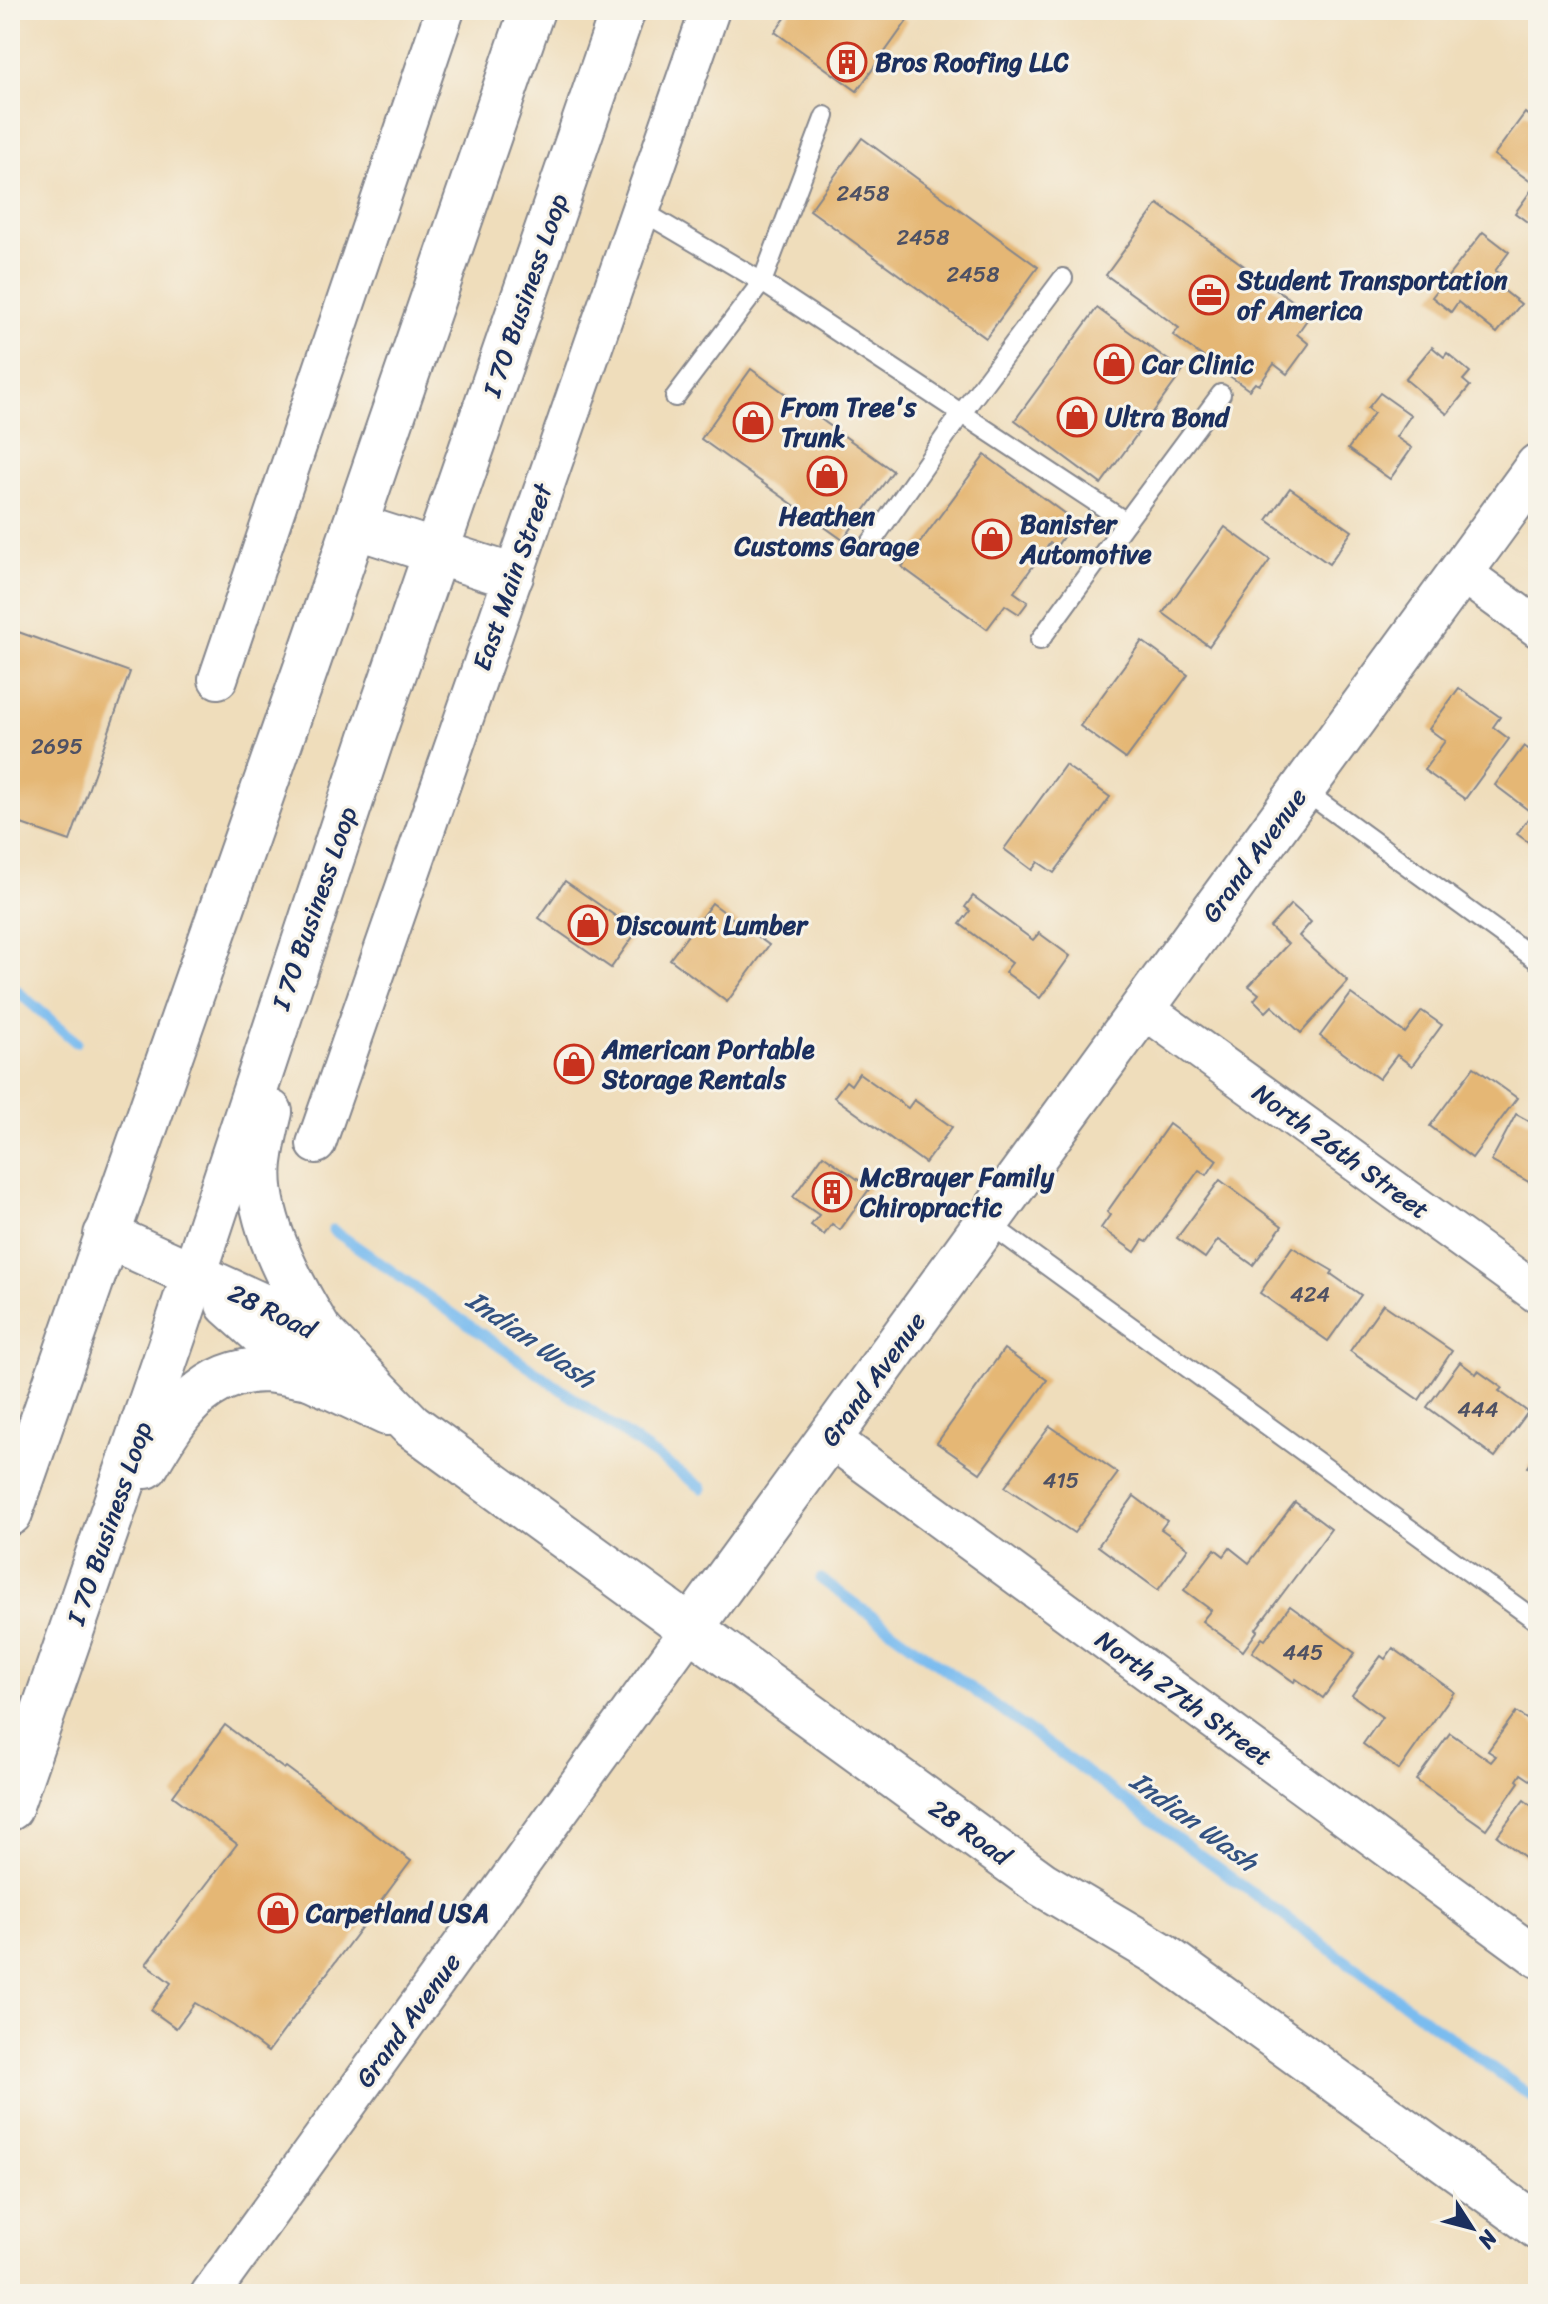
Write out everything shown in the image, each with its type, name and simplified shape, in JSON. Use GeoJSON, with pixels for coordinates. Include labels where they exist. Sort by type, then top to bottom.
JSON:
{"type":"FeatureCollection","features":[{"type":"Feature","properties":{"kind":"main road"},"geometry":{"type":"LineString","coordinates":[[10,1513],[532,10]]}},
{"type":"Feature","properties":{"kind":"main road","name":"I 70 Business Loop"},"geometry":{"type":"LineString","coordinates":[[10,1808],[194,1273],[304,936],[623,10]]}},
{"type":"Feature","properties":{"kind":"main road","name":"Grand Avenue"},"geometry":{"type":"LineString","coordinates":[[691,1628],[1538,466]]}},
{"type":"Feature","properties":{"kind":"main road"},"geometry":{"type":"LineString","coordinates":[[355,526],[511,576]]}},
{"type":"Feature","properties":{"kind":"main road"},"geometry":{"type":"LineString","coordinates":[[304,936],[259,1164],[263,1202],[272,1234],[301,1300],[320,1332]]}},
{"type":"Feature","properties":{"kind":"main road","name":"28 Road"},"geometry":{"type":"LineString","coordinates":[[106,1235],[320,1332],[411,1425],[1042,1884],[1162,1955],[1538,2227]]}},
{"type":"Feature","properties":{"kind":"main road","name":"28 Road"},"geometry":{"type":"LineString","coordinates":[[194,1273],[310,1377],[411,1425]]}},
{"type":"Feature","properties":{"kind":"main road"},"geometry":{"type":"LineString","coordinates":[[103,1540],[168,1429],[206,1387],[222,1378],[267,1370],[310,1377]]}},
{"type":"Feature","properties":{"kind":"street"},"geometry":{"type":"LineString","coordinates":[[218,679],[445,10]]}},
{"type":"Feature","properties":{"kind":"street","name":"East Main Street"},"geometry":{"type":"LineString","coordinates":[[316,1144],[710,10]]}},
{"type":"Feature","properties":{"kind":"street"},"geometry":{"type":"LineString","coordinates":[[1461,572],[1538,628]]}},
{"type":"Feature","properties":{"kind":"street","name":"North 26th Street"},"geometry":{"type":"LineString","coordinates":[[1143,1008],[1538,1294]]}},
{"type":"Feature","properties":{"kind":"street","name":"North 27th Street"},"geometry":{"type":"LineString","coordinates":[[830,1438],[1538,1958]]}},
{"type":"Feature","properties":{"kind":"street","name":"Grand Avenue"},"geometry":{"type":"LineString","coordinates":[[210,2294],[691,1628]]}},
{"type":"Feature","properties":{"kind":"lane"},"geometry":{"type":"LineString","coordinates":[[675,397],[762,282],[825,116]]}},
{"type":"Feature","properties":{"kind":"lane"},"geometry":{"type":"LineString","coordinates":[[642,211],[762,282],[1126,522]]}},
{"type":"Feature","properties":{"kind":"lane"},"geometry":{"type":"LineString","coordinates":[[870,544],[961,414],[1063,278]]}},
{"type":"Feature","properties":{"kind":"lane"},"geometry":{"type":"LineString","coordinates":[[1040,640],[1221,394]]}},
{"type":"Feature","properties":{"kind":"lane"},"geometry":{"type":"LineString","coordinates":[[1302,789],[1538,961]]}},
{"type":"Feature","properties":{"kind":"lane"},"geometry":{"type":"LineString","coordinates":[[987,1222],[1538,1622]]}},
{"type":"Feature","properties":{"kind":"building"},"geometry":{"type":"Polygon","coordinates":[[[244,10],[264,10],[262,17],[244,10]]]}},
{"type":"Feature","properties":{"kind":"building","name":"Bros Roofing LLC"},"geometry":{"type":"Polygon","coordinates":[[[791,10],[891,10],[907,21],[857,91],[775,32],[791,10]]]}},
{"type":"Feature","properties":{"kind":"building"},"geometry":{"type":"Polygon","coordinates":[[[1538,106],[1538,230],[1515,213],[1535,185],[1494,155],[1525,113],[1530,117],[1538,106]]]}},
{"type":"Feature","properties":{"kind":"building"},"geometry":{"type":"Polygon","coordinates":[[[862,138],[1038,267],[986,338],[810,210],[862,138]]]}},
{"type":"Feature","properties":{"kind":"building","name":"Student Transportation of America"},"geometry":{"type":"Polygon","coordinates":[[[1158,204],[1311,314],[1297,334],[1309,344],[1287,374],[1274,364],[1259,385],[1255,383],[1249,390],[1173,335],[1179,328],[1106,275],[1158,204]]]}},
{"type":"Feature","properties":{"kind":"building"},"geometry":{"type":"Polygon","coordinates":[[[1483,232],[1509,252],[1495,271],[1504,278],[1498,286],[1521,304],[1497,333],[1458,302],[1451,312],[1432,297],[1483,232]]]}},
{"type":"Feature","properties":{"kind":"building"},"geometry":{"type":"Polygon","coordinates":[[[1097,308],[1183,371],[1101,484],[1015,420],[1097,308]]]}},
{"type":"Feature","properties":{"kind":"building"},"geometry":{"type":"Polygon","coordinates":[[[1432,347],[1444,357],[1447,353],[1470,372],[1463,380],[1470,386],[1447,414],[1405,379],[1432,347]]]}},
{"type":"Feature","properties":{"kind":"building"},"geometry":{"type":"Polygon","coordinates":[[[751,369],[893,471],[843,540],[701,439],[751,369]]]}},
{"type":"Feature","properties":{"kind":"building"},"geometry":{"type":"Polygon","coordinates":[[[1380,393],[1411,415],[1396,437],[1412,448],[1390,479],[1348,449],[1374,413],[1368,408],[1380,393]]]}},
{"type":"Feature","properties":{"kind":"building","name":"Banister Automotive"},"geometry":{"type":"Polygon","coordinates":[[[985,455],[1069,517],[1059,530],[1065,534],[1056,547],[1050,543],[1014,592],[1028,602],[1019,614],[1005,605],[987,629],[902,567],[985,455]]]}},
{"type":"Feature","properties":{"kind":"building"},"geometry":{"type":"Polygon","coordinates":[[[1290,488],[1352,531],[1329,564],[1267,520],[1290,488]]]}},
{"type":"Feature","properties":{"kind":"building"},"geometry":{"type":"Polygon","coordinates":[[[1225,527],[1270,560],[1209,646],[1163,613],[1225,527]]]}},
{"type":"Feature","properties":{"kind":"building"},"geometry":{"type":"Polygon","coordinates":[[[10,629],[130,672],[70,841],[10,820],[10,629]]]}},
{"type":"Feature","properties":{"kind":"building"},"geometry":{"type":"Polygon","coordinates":[[[1142,641],[1188,675],[1126,759],[1080,726],[1142,641]]]}},
{"type":"Feature","properties":{"kind":"building"},"geometry":{"type":"Polygon","coordinates":[[[1459,688],[1500,717],[1493,727],[1509,739],[1465,799],[1424,770],[1445,741],[1429,729],[1459,688]]]}},
{"type":"Feature","properties":{"kind":"building"},"geometry":{"type":"Polygon","coordinates":[[[1524,746],[1538,756],[1538,849],[1517,834],[1532,813],[1495,785],[1524,746]]]}},
{"type":"Feature","properties":{"kind":"building"},"geometry":{"type":"Polygon","coordinates":[[[1065,765],[1110,797],[1054,873],[1038,862],[1032,870],[1004,849],[1065,765]]]}},
{"type":"Feature","properties":{"kind":"building","name":"Discount Lumber"},"geometry":{"type":"Polygon","coordinates":[[[565,881],[637,931],[611,968],[539,918],[565,881]]]}},
{"type":"Feature","properties":{"kind":"building"},"geometry":{"type":"Polygon","coordinates":[[[973,896],[1033,940],[1039,933],[1070,956],[1040,998],[1005,972],[1012,963],[960,924],[970,911],[965,907],[973,896]]]}},
{"type":"Feature","properties":{"kind":"building"},"geometry":{"type":"Polygon","coordinates":[[[712,903],[769,945],[727,1002],[670,959],[712,903]]]}},
{"type":"Feature","properties":{"kind":"building"},"geometry":{"type":"Polygon","coordinates":[[[1291,904],[1311,922],[1299,936],[1348,981],[1301,1033],[1272,1006],[1266,1012],[1254,1000],[1259,994],[1249,986],[1288,944],[1270,927],[1291,904]]]}},
{"type":"Feature","properties":{"kind":"building"},"geometry":{"type":"Polygon","coordinates":[[[1351,994],[1405,1033],[1422,1011],[1442,1025],[1412,1066],[1397,1055],[1379,1079],[1320,1036],[1351,994]]]}},
{"type":"Feature","properties":{"kind":"building"},"geometry":{"type":"Polygon","coordinates":[[[1474,1067],[1517,1098],[1472,1158],[1430,1126],[1474,1067]]]}},
{"type":"Feature","properties":{"kind":"building"},"geometry":{"type":"Polygon","coordinates":[[[859,1073],[908,1108],[914,1100],[952,1127],[925,1163],[834,1097],[846,1081],[851,1085],[859,1073]]]}},
{"type":"Feature","properties":{"kind":"building"},"geometry":{"type":"Polygon","coordinates":[[[1516,1114],[1538,1126],[1538,1187],[1491,1161],[1516,1114]]]}},
{"type":"Feature","properties":{"kind":"building"},"geometry":{"type":"Polygon","coordinates":[[[1169,1124],[1217,1160],[1207,1175],[1199,1170],[1147,1242],[1143,1240],[1135,1252],[1101,1228],[1110,1215],[1107,1212],[1169,1124]]]}},
{"type":"Feature","properties":{"kind":"building","name":"McBrayer Family Chiropractic"},"geometry":{"type":"Polygon","coordinates":[[[823,1155],[870,1188],[840,1230],[832,1224],[824,1235],[811,1225],[819,1215],[793,1197],[823,1155]]]}},
{"type":"Feature","properties":{"kind":"building"},"geometry":{"type":"Polygon","coordinates":[[[1220,1180],[1282,1226],[1253,1265],[1218,1240],[1205,1258],[1177,1238],[1220,1180]]]}},
{"type":"Feature","properties":{"kind":"building"},"geometry":{"type":"Polygon","coordinates":[[[1292,1247],[1333,1271],[1331,1274],[1361,1295],[1328,1341],[1260,1293],[1292,1247]]]}},
{"type":"Feature","properties":{"kind":"building"},"geometry":{"type":"Polygon","coordinates":[[[1383,1304],[1452,1351],[1419,1400],[1350,1351],[1383,1304]]]}},
{"type":"Feature","properties":{"kind":"building"},"geometry":{"type":"Polygon","coordinates":[[[1004,1349],[1047,1380],[980,1473],[937,1443],[1004,1349]]]}},
{"type":"Feature","properties":{"kind":"building"},"geometry":{"type":"Polygon","coordinates":[[[1460,1362],[1502,1388],[1499,1391],[1528,1412],[1495,1457],[1427,1407],[1460,1362]]]}},
{"type":"Feature","properties":{"kind":"building"},"geometry":{"type":"Polygon","coordinates":[[[1050,1426],[1118,1473],[1074,1533],[1005,1487],[1050,1426]]]}},
{"type":"Feature","properties":{"kind":"building"},"geometry":{"type":"Polygon","coordinates":[[[1538,1453],[1538,1474],[1528,1467],[1538,1453]]]}},
{"type":"Feature","properties":{"kind":"building"},"geometry":{"type":"Polygon","coordinates":[[[1134,1496],[1167,1521],[1161,1529],[1188,1548],[1158,1590],[1098,1546],[1134,1496]]]}},
{"type":"Feature","properties":{"kind":"building"},"geometry":{"type":"Polygon","coordinates":[[[1295,1502],[1331,1529],[1243,1651],[1202,1621],[1211,1610],[1184,1590],[1215,1549],[1224,1556],[1230,1548],[1249,1563],[1295,1502]]]}},
{"type":"Feature","properties":{"kind":"building"},"geometry":{"type":"Polygon","coordinates":[[[1290,1606],[1355,1653],[1323,1698],[1252,1652],[1290,1606]]]}},
{"type":"Feature","properties":{"kind":"building"},"geometry":{"type":"Polygon","coordinates":[[[1393,1648],[1454,1692],[1399,1770],[1363,1744],[1382,1717],[1352,1695],[1381,1656],[1385,1659],[1393,1648]]]}},
{"type":"Feature","properties":{"kind":"building"},"geometry":{"type":"Polygon","coordinates":[[[1516,1712],[1538,1727],[1538,1769],[1530,1780],[1521,1774],[1517,1780],[1519,1782],[1486,1829],[1416,1780],[1450,1733],[1491,1762],[1496,1756],[1488,1751],[1516,1712]]]}},
{"type":"Feature","properties":{"kind":"building","name":"Carpetland USA"},"geometry":{"type":"Polygon","coordinates":[[[225,1725],[411,1861],[268,2052],[234,2026],[195,2003],[176,2028],[151,2010],[171,1983],[146,1964],[237,1844],[173,1796],[225,1725]]]}},
{"type":"Feature","properties":{"kind":"building"},"geometry":{"type":"Polygon","coordinates":[[[1524,1800],[1538,1811],[1538,1867],[1497,1836],[1524,1800]]]}},
{"type":"Feature","properties":{"kind":"waterway","name":"Indian Wash"},"geometry":{"type":"LineString","coordinates":[[10,985],[76,1042]]}},
{"type":"Feature","properties":{"kind":"waterway","name":"Indian Wash"},"geometry":{"type":"LineString","coordinates":[[333,1230],[702,1488]]}},
{"type":"Feature","properties":{"kind":"waterway","name":"Indian Wash"},"geometry":{"type":"LineString","coordinates":[[821,1579],[1538,2101]]}},
{"type":"Feature","properties":{"kind":"place","name":"Bros Roofing LLC"},"geometry":{"type":"Point","coordinates":[847,62]}},
{"type":"Feature","properties":{"kind":"place","name":"Student Transportation of America"},"geometry":{"type":"Point","coordinates":[1209,295]}},
{"type":"Feature","properties":{"kind":"place","name":"Car Clinic"},"geometry":{"type":"Point","coordinates":[1114,364]}},
{"type":"Feature","properties":{"kind":"place","name":"Ultra Bond"},"geometry":{"type":"Point","coordinates":[1077,417]}},
{"type":"Feature","properties":{"kind":"place","name":"From Tree's Trunk"},"geometry":{"type":"Point","coordinates":[753,422]}},
{"type":"Feature","properties":{"kind":"place","name":"Heathen Customs Garage"},"geometry":{"type":"Point","coordinates":[827,476]}},
{"type":"Feature","properties":{"kind":"place","name":"Banister Automotive"},"geometry":{"type":"Point","coordinates":[992,539]}},
{"type":"Feature","properties":{"kind":"place","name":"Discount Lumber"},"geometry":{"type":"Point","coordinates":[588,925]}},
{"type":"Feature","properties":{"kind":"place","name":"American Portable Storage Rentals"},"geometry":{"type":"Point","coordinates":[574,1064]}},
{"type":"Feature","properties":{"kind":"place","name":"McBrayer Family Chiropractic"},"geometry":{"type":"Point","coordinates":[832,1192]}},
{"type":"Feature","properties":{"kind":"place","name":"Carpetland USA"},"geometry":{"type":"Point","coordinates":[278,1913]}}]}
